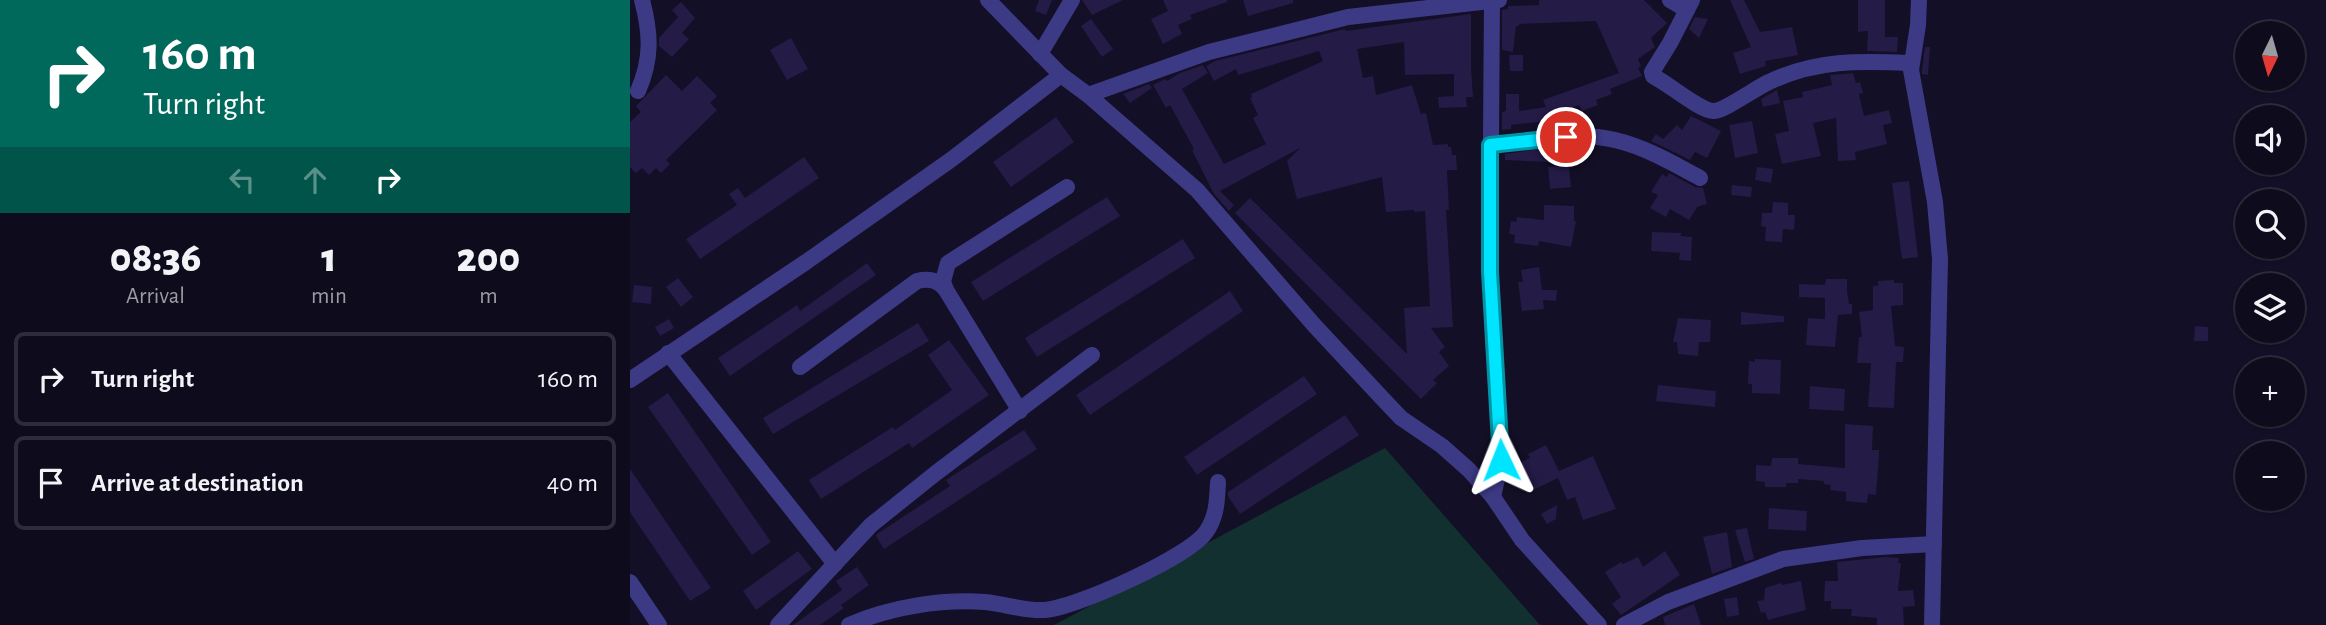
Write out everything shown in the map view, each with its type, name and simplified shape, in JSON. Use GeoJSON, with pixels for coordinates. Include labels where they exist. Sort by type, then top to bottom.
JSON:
{"type":"FeatureCollection","features":[{"type":"Feature","properties":{"kind":"street"},"geometry":{"type":"LineString","coordinates":[[638,91],[646,73],[650,53],[642,0]]}},
{"type":"Feature","properties":{"kind":"street"},"geometry":{"type":"LineString","coordinates":[[988,0],[1061,75],[1088,95],[1197,190],[1314,325],[1401,418],[1451,454],[1493,497],[1522,540],[1599,625]]}},
{"type":"Feature","properties":{"kind":"street"},"geometry":{"type":"LineString","coordinates":[[1040,54],[1072,0]]}},
{"type":"Feature","properties":{"kind":"street"},"geometry":{"type":"LineString","coordinates":[[1492,0],[1490,272],[1501,460],[1493,497]]}},
{"type":"Feature","properties":{"kind":"street"},"geometry":{"type":"LineString","coordinates":[[1088,95],[1197,56],[1335,19],[1382,11],[1499,0]]}},
{"type":"Feature","properties":{"kind":"street"},"geometry":{"type":"LineString","coordinates":[[1670,0],[1690,5],[1652,74],[1704,109],[1721,110],[1773,80],[1819,64],[1911,63]]}},
{"type":"Feature","properties":{"kind":"street"},"geometry":{"type":"LineString","coordinates":[[1919,0],[1918,25],[1911,63],[1915,99],[1935,202],[1940,259],[1932,625]]}},
{"type":"Feature","properties":{"kind":"street"},"geometry":{"type":"LineString","coordinates":[[630,380],[806,262],[952,159],[1061,75]]}},
{"type":"Feature","properties":{"kind":"street"},"geometry":{"type":"LineString","coordinates":[[1490,145],[1566,137],[1613,139],[1638,147],[1700,178]]}},
{"type":"Feature","properties":{"kind":"street"},"geometry":{"type":"LineString","coordinates":[[946,290],[943,281],[948,263],[1067,187]]}},
{"type":"Feature","properties":{"kind":"street"},"geometry":{"type":"LineString","coordinates":[[800,367],[917,281],[930,279],[946,290],[1020,411]]}},
{"type":"Feature","properties":{"kind":"street"},"geometry":{"type":"LineString","coordinates":[[668,353],[835,564]]}},
{"type":"Feature","properties":{"kind":"street"},"geometry":{"type":"LineString","coordinates":[[778,625],[872,525],[1092,355]]}},
{"type":"Feature","properties":{"kind":"street"},"geometry":{"type":"LineString","coordinates":[[849,625],[924,604],[985,602],[1042,610],[1071,604],[1162,563],[1204,535],[1215,516],[1218,482]]}},
{"type":"Feature","properties":{"kind":"street"},"geometry":{"type":"LineString","coordinates":[[1623,625],[1668,602],[1783,559],[1862,548],[1934,544]]}},
{"type":"Feature","properties":{"kind":"street"},"geometry":{"type":"LineString","coordinates":[[630,582],[659,625]]}},
{"type":"Feature","properties":{"kind":"green space"},"geometry":{"type":"Polygon","coordinates":[[[1385,448],[1540,625],[1054,625],[1385,448]]]}},
{"type":"Feature","properties":{"kind":"building"},"geometry":{"type":"Polygon","coordinates":[[[1039,0],[1052,0],[1046,15],[1035,11],[1039,0]]]}},
{"type":"Feature","properties":{"kind":"building"},"geometry":{"type":"Polygon","coordinates":[[[1082,0],[1123,0],[1092,15],[1082,0]]]}},
{"type":"Feature","properties":{"kind":"building"},"geometry":{"type":"Polygon","coordinates":[[[1163,0],[1227,2],[1190,15],[1192,19],[1178,25],[1182,34],[1163,44],[1151,19],[1168,11],[1163,0]]]}},
{"type":"Feature","properties":{"kind":"building"},"geometry":{"type":"Polygon","coordinates":[[[1243,0],[1293,0],[1293,3],[1248,16],[1243,0]]]}},
{"type":"Feature","properties":{"kind":"building"},"geometry":{"type":"Polygon","coordinates":[[[1539,0],[1644,0],[1667,23],[1651,38],[1655,47],[1638,59],[1642,76],[1610,89],[1612,94],[1596,100],[1598,105],[1582,111],[1579,105],[1538,122],[1511,125],[1511,129],[1502,130],[1506,94],[1519,94],[1519,111],[1546,107],[1543,100],[1619,73],[1596,21],[1519,24],[1516,26],[1513,52],[1502,50],[1502,10],[1508,9],[1508,6],[1539,5],[1539,0]]]}},
{"type":"Feature","properties":{"kind":"building"},"geometry":{"type":"Polygon","coordinates":[[[1730,0],[1744,0],[1760,32],[1792,27],[1798,55],[1765,61],[1766,66],[1740,74],[1733,53],[1751,47],[1730,0]]]}},
{"type":"Feature","properties":{"kind":"building"},"geometry":{"type":"Polygon","coordinates":[[[1858,0],[1885,0],[1885,37],[1898,37],[1897,52],[1867,51],[1868,31],[1858,32],[1858,0]]]}},
{"type":"Feature","properties":{"kind":"building"},"geometry":{"type":"Polygon","coordinates":[[[681,2],[695,18],[682,33],[689,39],[672,57],[659,46],[659,38],[678,17],[672,10],[681,2]]]}},
{"type":"Feature","properties":{"kind":"building"},"geometry":{"type":"Polygon","coordinates":[[[1471,14],[1473,97],[1466,97],[1467,107],[1439,108],[1438,97],[1454,96],[1454,74],[1405,75],[1404,42],[1357,49],[1363,78],[1373,76],[1376,95],[1412,85],[1421,114],[1426,113],[1433,145],[1448,144],[1452,155],[1456,155],[1457,170],[1447,170],[1449,210],[1446,210],[1453,327],[1431,328],[1445,347],[1439,352],[1449,366],[1433,380],[1437,383],[1421,399],[1235,213],[1250,198],[1407,354],[1404,308],[1430,306],[1425,211],[1386,212],[1382,177],[1297,199],[1287,161],[1300,148],[1220,191],[1234,205],[1229,211],[1214,194],[1170,105],[1166,108],[1153,85],[1203,65],[1208,73],[1182,89],[1224,164],[1266,144],[1253,118],[1258,115],[1250,98],[1251,94],[1323,61],[1319,51],[1238,75],[1236,69],[1214,81],[1206,66],[1215,61],[1345,29],[1471,14]]]}},
{"type":"Feature","properties":{"kind":"building"},"geometry":{"type":"Polygon","coordinates":[[[1695,17],[1708,19],[1699,38],[1689,29],[1695,17]]]}},
{"type":"Feature","properties":{"kind":"building"},"geometry":{"type":"Polygon","coordinates":[[[1091,19],[1113,49],[1102,57],[1081,26],[1091,19]]]}},
{"type":"Feature","properties":{"kind":"building"},"geometry":{"type":"Polygon","coordinates":[[[791,38],[808,69],[787,80],[770,50],[791,38]]]}},
{"type":"Feature","properties":{"kind":"building"},"geometry":{"type":"Polygon","coordinates":[[[1925,47],[1930,47],[1928,75],[1922,74],[1925,47]]]}},
{"type":"Feature","properties":{"kind":"building"},"geometry":{"type":"Polygon","coordinates":[[[1509,55],[1523,55],[1523,71],[1510,71],[1509,55]]]}},
{"type":"Feature","properties":{"kind":"building"},"geometry":{"type":"Polygon","coordinates":[[[1853,73],[1856,83],[1860,82],[1863,93],[1859,94],[1864,116],[1889,110],[1892,123],[1883,125],[1887,144],[1855,152],[1856,160],[1838,161],[1836,118],[1813,123],[1821,156],[1782,164],[1775,134],[1789,131],[1783,101],[1803,97],[1802,92],[1832,85],[1830,75],[1853,73]]]}},
{"type":"Feature","properties":{"kind":"building"},"geometry":{"type":"Polygon","coordinates":[[[666,75],[682,91],[697,76],[717,96],[710,103],[717,110],[666,160],[670,164],[661,173],[656,168],[649,175],[642,168],[636,173],[630,167],[630,122],[641,112],[636,106],[666,75]]]}},
{"type":"Feature","properties":{"kind":"building"},"geometry":{"type":"Polygon","coordinates":[[[1149,84],[1152,88],[1130,103],[1123,94],[1149,84]]]}},
{"type":"Feature","properties":{"kind":"building"},"geometry":{"type":"Polygon","coordinates":[[[1777,90],[1780,103],[1763,107],[1761,99],[1777,90]]]}},
{"type":"Feature","properties":{"kind":"building"},"geometry":{"type":"Polygon","coordinates":[[[1691,116],[1721,131],[1707,158],[1695,152],[1690,160],[1651,141],[1656,134],[1663,139],[1677,125],[1682,130],[1691,116]]]}},
{"type":"Feature","properties":{"kind":"building"},"geometry":{"type":"Polygon","coordinates":[[[1056,117],[1074,142],[1011,187],[993,162],[1056,117]]]}},
{"type":"Feature","properties":{"kind":"building"},"geometry":{"type":"Polygon","coordinates":[[[1752,121],[1758,153],[1735,158],[1729,125],[1752,121]]]}},
{"type":"Feature","properties":{"kind":"building"},"geometry":{"type":"Polygon","coordinates":[[[1548,149],[1548,162],[1505,160],[1505,154],[1548,149]]]}},
{"type":"Feature","properties":{"kind":"building"},"geometry":{"type":"Polygon","coordinates":[[[804,157],[819,178],[700,259],[686,239],[737,205],[729,194],[738,188],[745,198],[804,157]]]}},
{"type":"Feature","properties":{"kind":"building"},"geometry":{"type":"Polygon","coordinates":[[[1569,166],[1571,187],[1550,189],[1548,167],[1569,166]]]}},
{"type":"Feature","properties":{"kind":"building"},"geometry":{"type":"Polygon","coordinates":[[[1757,167],[1773,169],[1771,183],[1755,180],[1757,167]]]}},
{"type":"Feature","properties":{"kind":"building"},"geometry":{"type":"Polygon","coordinates":[[[1669,173],[1695,187],[1703,188],[1707,204],[1697,207],[1689,220],[1670,209],[1666,217],[1650,208],[1658,195],[1651,192],[1662,174],[1667,177],[1669,173]]]}},
{"type":"Feature","properties":{"kind":"building"},"geometry":{"type":"Polygon","coordinates":[[[1909,181],[1918,257],[1902,259],[1892,183],[1909,181]]]}},
{"type":"Feature","properties":{"kind":"building"},"geometry":{"type":"Polygon","coordinates":[[[1732,185],[1752,187],[1751,197],[1731,195],[1732,185]]]}},
{"type":"Feature","properties":{"kind":"building"},"geometry":{"type":"Polygon","coordinates":[[[1107,197],[1120,216],[983,301],[971,282],[1107,197]]]}},
{"type":"Feature","properties":{"kind":"building"},"geometry":{"type":"Polygon","coordinates":[[[1773,202],[1788,203],[1788,215],[1795,215],[1794,230],[1783,229],[1782,242],[1765,241],[1766,227],[1761,226],[1762,213],[1772,213],[1773,202]]]}},
{"type":"Feature","properties":{"kind":"building"},"geometry":{"type":"Polygon","coordinates":[[[1544,205],[1574,206],[1576,221],[1571,247],[1539,241],[1538,246],[1514,243],[1515,235],[1509,234],[1511,221],[1516,222],[1517,217],[1544,220],[1544,205]]]}},
{"type":"Feature","properties":{"kind":"building"},"geometry":{"type":"Polygon","coordinates":[[[1652,232],[1682,233],[1680,236],[1692,237],[1691,261],[1679,260],[1680,253],[1651,251],[1652,232]]]}},
{"type":"Feature","properties":{"kind":"building"},"geometry":{"type":"Polygon","coordinates":[[[1183,239],[1195,258],[1037,357],[1025,338],[1183,239]]]}},
{"type":"Feature","properties":{"kind":"building"},"geometry":{"type":"Polygon","coordinates":[[[867,263],[876,275],[730,376],[718,358],[797,305],[800,311],[867,263]]]}},
{"type":"Feature","properties":{"kind":"building"},"geometry":{"type":"Polygon","coordinates":[[[1539,267],[1542,290],[1557,290],[1556,301],[1543,300],[1544,309],[1522,311],[1518,282],[1523,282],[1521,270],[1539,267]]]}},
{"type":"Feature","properties":{"kind":"building"},"geometry":{"type":"Polygon","coordinates":[[[678,278],[693,297],[681,307],[666,287],[678,278]]]}},
{"type":"Feature","properties":{"kind":"building"},"geometry":{"type":"Polygon","coordinates":[[[1826,279],[1847,279],[1852,314],[1838,315],[1835,347],[1806,345],[1808,318],[1825,319],[1825,298],[1799,297],[1799,284],[1825,285],[1826,279]]]}},
{"type":"Feature","properties":{"kind":"building"},"geometry":{"type":"Polygon","coordinates":[[[1894,280],[1894,283],[1903,283],[1903,305],[1891,306],[1895,346],[1904,347],[1903,362],[1896,362],[1894,408],[1868,407],[1871,363],[1857,363],[1859,337],[1862,337],[1859,312],[1873,310],[1873,286],[1878,286],[1878,281],[1894,280]]]}},
{"type":"Feature","properties":{"kind":"building"},"geometry":{"type":"Polygon","coordinates":[[[634,285],[652,287],[651,304],[632,302],[634,285]]]}},
{"type":"Feature","properties":{"kind":"building"},"geometry":{"type":"Polygon","coordinates":[[[1230,291],[1243,311],[1090,415],[1076,395],[1230,291]]]}},
{"type":"Feature","properties":{"kind":"building"},"geometry":{"type":"Polygon","coordinates":[[[1741,312],[1784,316],[1784,322],[1741,325],[1741,312]]]}},
{"type":"Feature","properties":{"kind":"building"},"geometry":{"type":"Polygon","coordinates":[[[1678,318],[1711,320],[1710,342],[1699,342],[1698,356],[1678,354],[1677,342],[1673,342],[1678,318]]]}},
{"type":"Feature","properties":{"kind":"building"},"geometry":{"type":"Polygon","coordinates":[[[669,319],[674,328],[660,336],[655,327],[669,319]]]}},
{"type":"Feature","properties":{"kind":"building"},"geometry":{"type":"Polygon","coordinates":[[[918,323],[929,341],[773,434],[763,418],[918,323]]]}},
{"type":"Feature","properties":{"kind":"building"},"geometry":{"type":"Polygon","coordinates":[[[2195,326],[2208,327],[2208,341],[2194,341],[2195,326]]]}},
{"type":"Feature","properties":{"kind":"building"},"geometry":{"type":"Polygon","coordinates":[[[949,340],[989,395],[912,448],[909,443],[821,499],[809,480],[893,427],[895,430],[952,390],[928,355],[949,340]]]}},
{"type":"Feature","properties":{"kind":"building"},"geometry":{"type":"Polygon","coordinates":[[[1755,359],[1781,360],[1780,394],[1752,393],[1752,384],[1748,384],[1749,361],[1755,362],[1755,359]]]}},
{"type":"Feature","properties":{"kind":"building"},"geometry":{"type":"Polygon","coordinates":[[[1304,376],[1317,394],[1197,475],[1184,457],[1304,376]]]}},
{"type":"Feature","properties":{"kind":"building"},"geometry":{"type":"Polygon","coordinates":[[[1658,385],[1716,391],[1715,407],[1656,401],[1658,385]]]}},
{"type":"Feature","properties":{"kind":"building"},"geometry":{"type":"Polygon","coordinates":[[[1810,386],[1845,389],[1844,411],[1809,409],[1810,386]]]}},
{"type":"Feature","properties":{"kind":"building"},"geometry":{"type":"Polygon","coordinates":[[[668,393],[771,542],[752,555],[648,407],[668,393]]]}},
{"type":"Feature","properties":{"kind":"building"},"geometry":{"type":"Polygon","coordinates":[[[1345,415],[1359,435],[1240,514],[1228,492],[1345,415]]]}},
{"type":"Feature","properties":{"kind":"building"},"geometry":{"type":"Polygon","coordinates":[[[1845,424],[1873,426],[1872,450],[1879,450],[1876,495],[1868,494],[1867,503],[1846,501],[1846,492],[1830,490],[1831,485],[1824,484],[1824,481],[1798,479],[1798,483],[1786,483],[1786,487],[1765,487],[1765,482],[1756,481],[1756,465],[1771,466],[1772,458],[1798,458],[1798,464],[1845,468],[1845,424]]]}},
{"type":"Feature","properties":{"kind":"building"},"geometry":{"type":"Polygon","coordinates":[[[1024,430],[1037,449],[884,549],[877,534],[950,486],[946,480],[1024,430]]]}},
{"type":"Feature","properties":{"kind":"building"},"geometry":{"type":"Polygon","coordinates":[[[1546,445],[1559,471],[1593,456],[1616,509],[1583,520],[1575,497],[1567,500],[1558,478],[1529,492],[1515,465],[1530,458],[1528,454],[1546,445]]]}},
{"type":"Feature","properties":{"kind":"building"},"geometry":{"type":"Polygon","coordinates":[[[630,469],[711,588],[690,601],[630,512],[630,469]]]}},
{"type":"Feature","properties":{"kind":"building"},"geometry":{"type":"Polygon","coordinates":[[[1557,505],[1556,519],[1547,524],[1541,514],[1557,505]]]}},
{"type":"Feature","properties":{"kind":"building"},"geometry":{"type":"Polygon","coordinates":[[[1769,508],[1807,511],[1806,531],[1768,529],[1769,508]]]}},
{"type":"Feature","properties":{"kind":"building"},"geometry":{"type":"Polygon","coordinates":[[[1747,528],[1754,559],[1745,562],[1735,530],[1747,528]]]}},
{"type":"Feature","properties":{"kind":"building"},"geometry":{"type":"Polygon","coordinates":[[[1727,532],[1732,567],[1712,574],[1703,537],[1727,532]]]}},
{"type":"Feature","properties":{"kind":"building"},"geometry":{"type":"Polygon","coordinates":[[[798,551],[812,569],[756,610],[743,591],[798,551]]]}},
{"type":"Feature","properties":{"kind":"building"},"geometry":{"type":"Polygon","coordinates":[[[1665,551],[1680,575],[1621,615],[1612,604],[1621,597],[1605,572],[1621,562],[1623,564],[1638,557],[1643,567],[1665,551]]]}},
{"type":"Feature","properties":{"kind":"building"},"geometry":{"type":"Polygon","coordinates":[[[1899,558],[1898,563],[1901,563],[1898,591],[1913,590],[1915,606],[1903,607],[1904,625],[1877,625],[1877,618],[1851,616],[1852,609],[1831,609],[1831,601],[1824,601],[1825,581],[1838,581],[1837,562],[1899,558]]]}},
{"type":"Feature","properties":{"kind":"building"},"geometry":{"type":"Polygon","coordinates":[[[857,567],[869,585],[841,605],[844,608],[820,625],[793,625],[842,590],[836,581],[857,567]]]}},
{"type":"Feature","properties":{"kind":"building"},"geometry":{"type":"Polygon","coordinates":[[[1801,581],[1806,610],[1768,620],[1765,612],[1761,613],[1757,601],[1764,600],[1765,588],[1801,581]]]}},
{"type":"Feature","properties":{"kind":"building"},"geometry":{"type":"Polygon","coordinates":[[[1737,597],[1739,615],[1727,617],[1724,599],[1737,597]]]}},
{"type":"Feature","properties":{"kind":"building"},"geometry":{"type":"Polygon","coordinates":[[[1694,604],[1701,625],[1665,625],[1663,617],[1694,604]]]}},
{"type":"Feature","properties":{"kind":"route"},"geometry":{"type":"LineString","coordinates":[[1501,460],[1490,272],[1490,145],[1566,137]]}}]}
